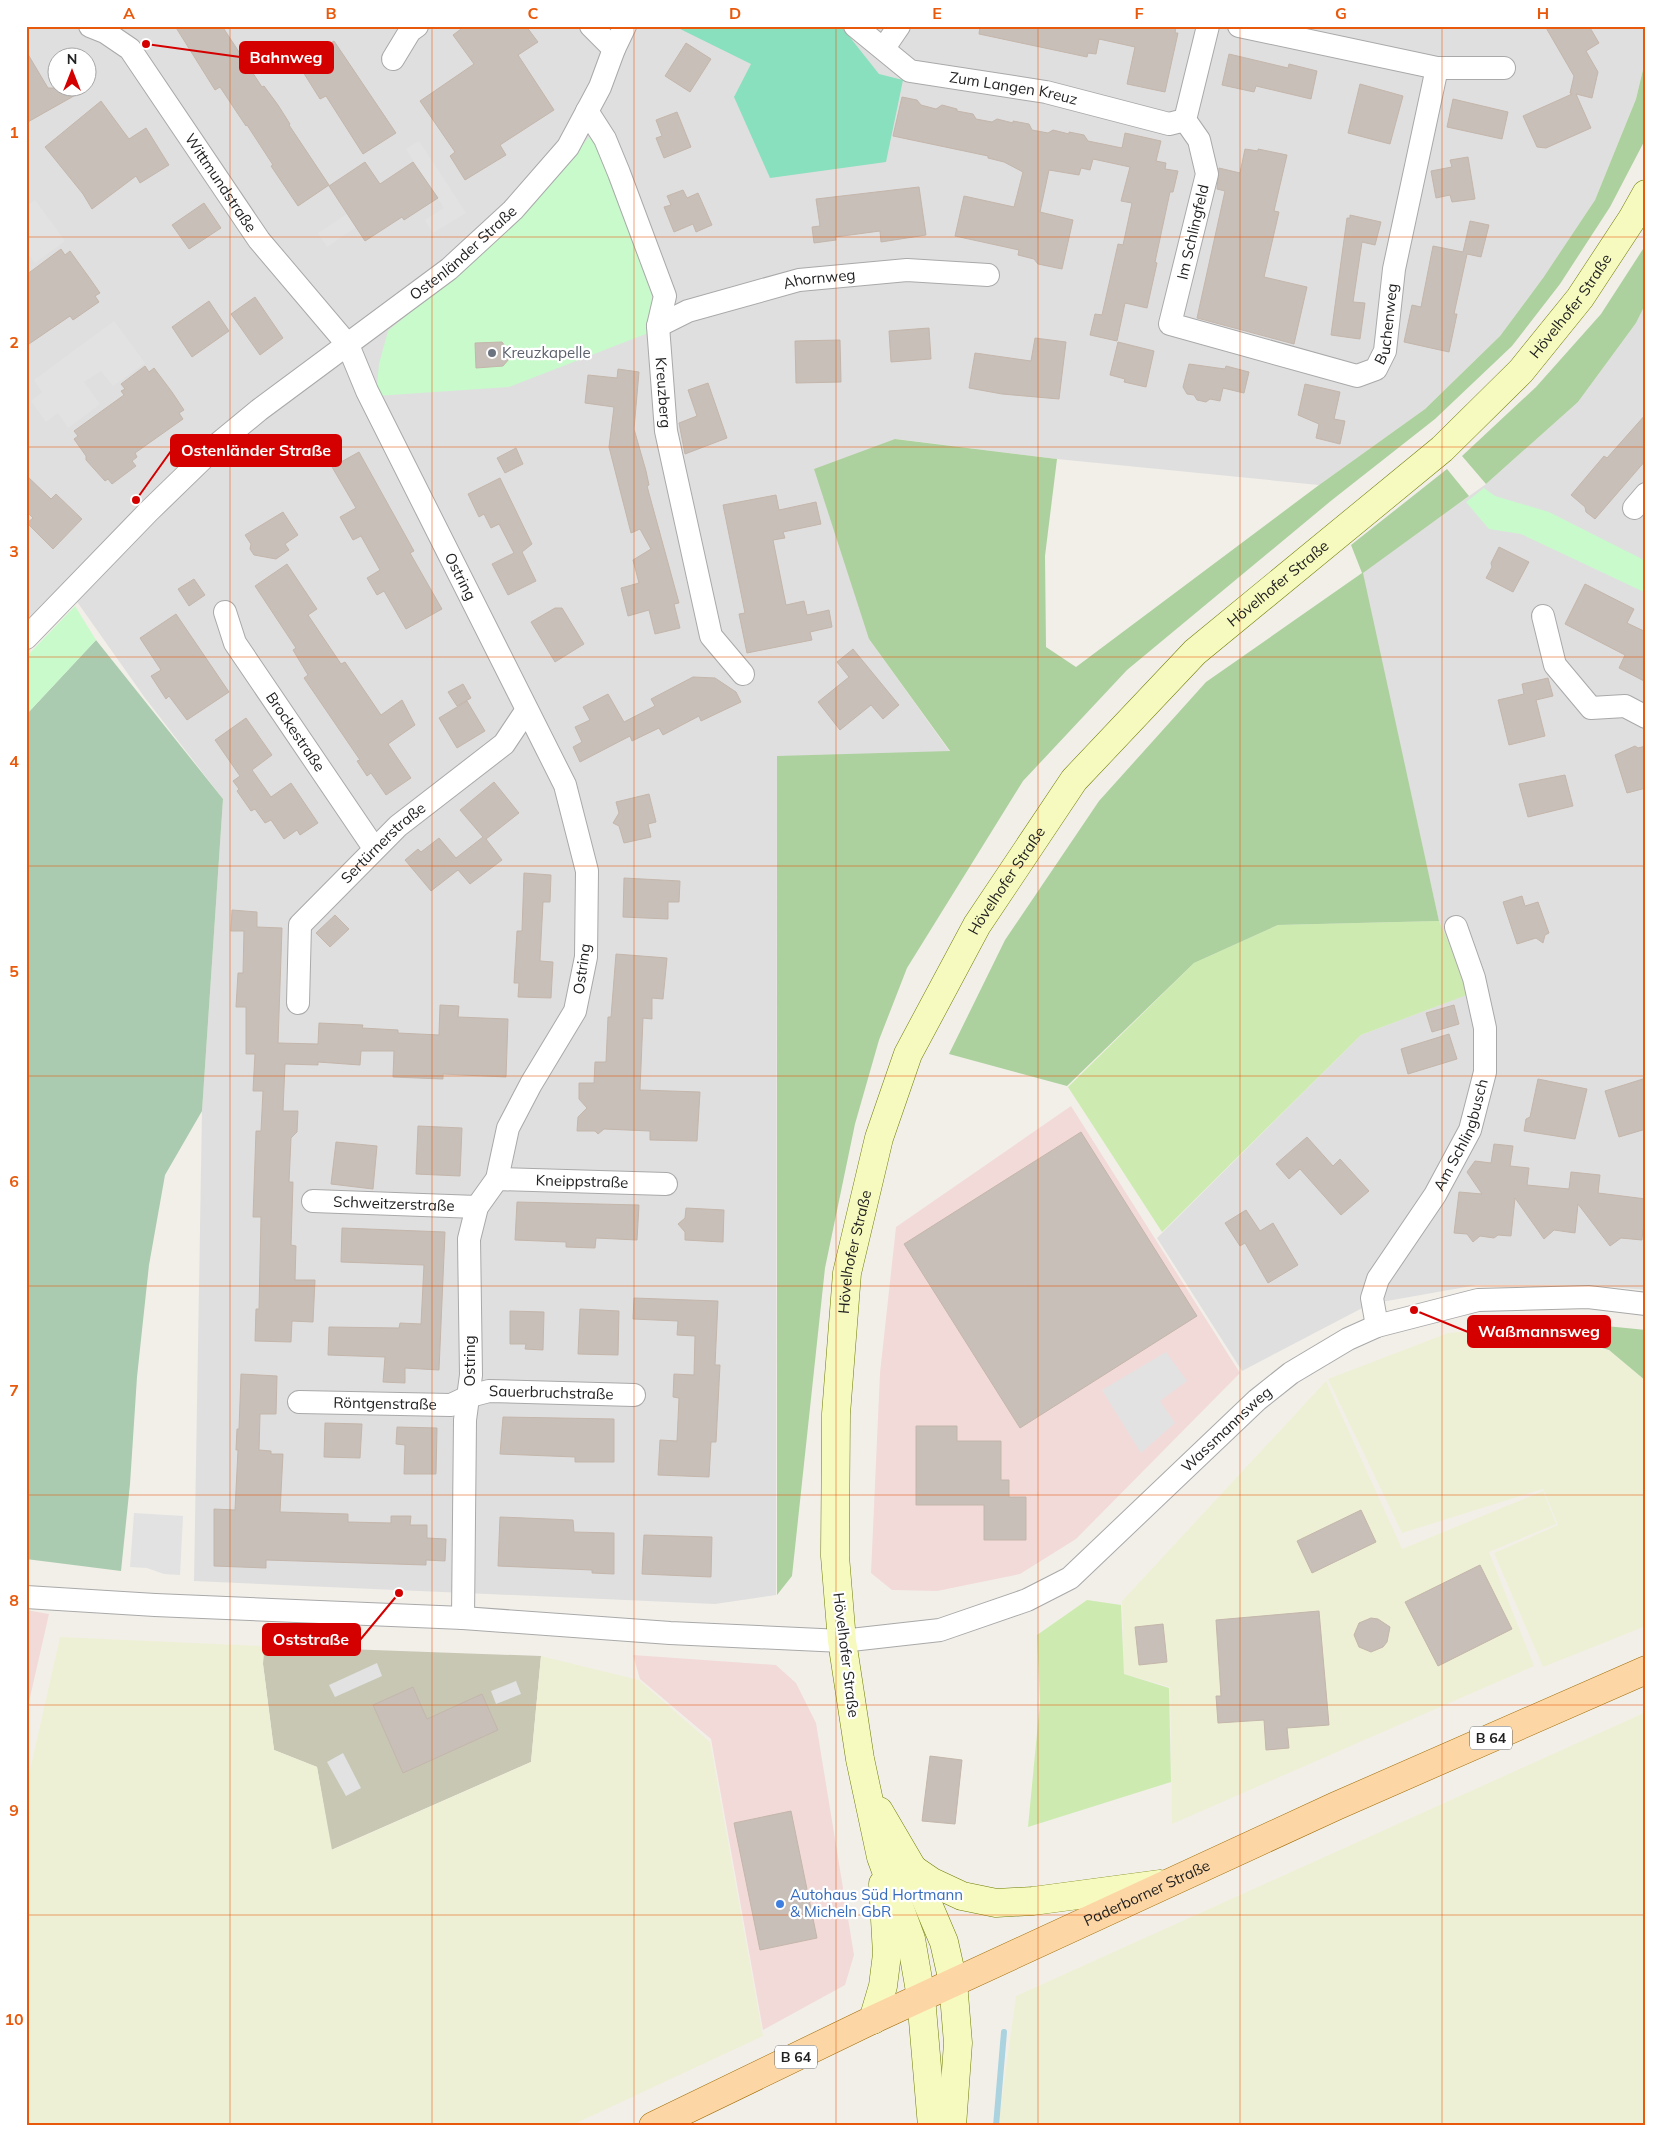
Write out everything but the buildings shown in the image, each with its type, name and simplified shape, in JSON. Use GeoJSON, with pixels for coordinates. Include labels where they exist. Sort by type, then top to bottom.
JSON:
{"type":"FeatureCollection","features":[{"type":"Feature","properties":{"kind":"main road","name":"Hövelhofer Straße"},"geometry":{"type":"LineString","coordinates":[[932,2126],[921,1997],[911,1938],[882,1857],[866,1788],[842,1641],[835,1556],[836,1414],[847,1273],[879,1138],[908,1054],[977,925],[1074,780],[1195,652],[1442,449],[1521,371],[1580,298],[1632,219],[1646,194]]}},
{"type":"Feature","properties":{"kind":"main road","name":"Paderborner Straße"},"geometry":{"type":"LineString","coordinates":[[653,2126],[953,1982],[1336,1806],[1646,1670]]}},
{"type":"Feature","properties":{"kind":"main road","name":"Hövelhofer Straße"},"geometry":{"type":"LineString","coordinates":[[866,1788],[913,1869],[944,1942],[953,1982],[958,2043],[952,2126]]}},
{"type":"Feature","properties":{"kind":"main road"},"geometry":{"type":"LineString","coordinates":[[873,2020],[883,1986],[887,1954],[882,1857]]}},
{"type":"Feature","properties":{"kind":"main road"},"geometry":{"type":"LineString","coordinates":[[913,1869],[932,1882],[962,1896],[996,1903],[1033,1901],[1169,1883]]}},
{"type":"Feature","properties":{"kind":"street","name":"Wittmundstraße"},"geometry":{"type":"LineString","coordinates":[[90,26],[105,32],[130,49],[259,240],[348,345]]}},
{"type":"Feature","properties":{"kind":"street"},"geometry":{"type":"LineString","coordinates":[[393,60],[410,31],[417,26]]}},
{"type":"Feature","properties":{"kind":"street"},"geometry":{"type":"LineString","coordinates":[[591,26],[614,49]]}},
{"type":"Feature","properties":{"kind":"street","name":"Ostenländer Straße"},"geometry":{"type":"LineString","coordinates":[[26,638],[148,512],[219,443],[259,410],[449,269],[513,210],[568,147],[600,88],[614,49],[625,26]]}},
{"type":"Feature","properties":{"kind":"street","name":"Zum Langen Kreuz"},"geometry":{"type":"LineString","coordinates":[[855,26],[910,71],[1046,92],[1169,124],[1185,120]]}},
{"type":"Feature","properties":{"kind":"street"},"geometry":{"type":"LineString","coordinates":[[884,48],[898,26]]}},
{"type":"Feature","properties":{"kind":"street"},"geometry":{"type":"LineString","coordinates":[[1185,120],[1208,26]]}},
{"type":"Feature","properties":{"kind":"street"},"geometry":{"type":"LineString","coordinates":[[1239,26],[1437,68],[1504,68]]}},
{"type":"Feature","properties":{"kind":"street","name":"Buchenweg"},"geometry":{"type":"LineString","coordinates":[[1170,324],[1357,376],[1376,369],[1384,351],[1394,269],[1437,68]]}},
{"type":"Feature","properties":{"kind":"street","name":"Kreuzberg"},"geometry":{"type":"LineString","coordinates":[[587,111],[605,139],[665,296],[658,326],[666,431],[712,636],[743,674]]}},
{"type":"Feature","properties":{"kind":"street","name":"Im Schlingfeld"},"geometry":{"type":"LineString","coordinates":[[1170,324],[1206,174],[1199,140],[1185,120]]}},
{"type":"Feature","properties":{"kind":"street","name":"Ahornweg"},"geometry":{"type":"LineString","coordinates":[[658,326],[688,311],[799,280],[907,270],[988,275]]}},
{"type":"Feature","properties":{"kind":"street","name":"Ostring"},"geometry":{"type":"LineString","coordinates":[[348,345],[367,391],[526,711],[565,785],[587,871],[586,957],[575,1011],[531,1084],[508,1128],[497,1180],[477,1207],[470,1239],[470,1396],[466,1420],[463,1618]]}},
{"type":"Feature","properties":{"kind":"street","name":"Brockestraße"},"geometry":{"type":"LineString","coordinates":[[225,612],[235,643],[374,848]]}},
{"type":"Feature","properties":{"kind":"street"},"geometry":{"type":"LineString","coordinates":[[1542,616],[1555,664],[1591,708],[1625,706],[1646,717]]}},
{"type":"Feature","properties":{"kind":"street","name":"Sertürnerstraße"},"geometry":{"type":"LineString","coordinates":[[298,1003],[300,925],[374,848],[398,826],[504,744],[526,711]]}},
{"type":"Feature","properties":{"kind":"street","name":"Am Schlingbusch"},"geometry":{"type":"LineString","coordinates":[[1377,1326],[1372,1298],[1378,1279],[1435,1195],[1470,1130],[1485,1072],[1485,1028],[1474,978],[1456,927]]}},
{"type":"Feature","properties":{"kind":"street","name":"Kneippstraße"},"geometry":{"type":"LineString","coordinates":[[497,1180],[666,1184]]}},
{"type":"Feature","properties":{"kind":"street","name":"Schweitzerstraße"},"geometry":{"type":"LineString","coordinates":[[313,1201],[477,1207]]}},
{"type":"Feature","properties":{"kind":"street","name":"Wassmannsweg"},"geometry":{"type":"LineString","coordinates":[[26,1597],[155,1605],[463,1618],[670,1633],[842,1641],[940,1630],[1027,1600],[1070,1578],[1257,1400],[1291,1373],[1348,1339],[1377,1326],[1478,1300],[1588,1296],[1646,1304]]}},
{"type":"Feature","properties":{"kind":"street","name":"Sauerbruchstraße"},"geometry":{"type":"LineString","coordinates":[[470,1396],[489,1391],[634,1395]]}},
{"type":"Feature","properties":{"kind":"street","name":"Röntgenstraße"},"geometry":{"type":"LineString","coordinates":[[300,1402],[451,1405],[470,1396]]}},
{"type":"Feature","properties":{"kind":"shaded area"},"geometry":{"type":"Polygon","coordinates":[[[26,26],[1646,26],[1646,57],[1636,99],[1595,200],[1543,278],[1500,336],[1425,409],[1319,485],[1057,459],[896,439],[869,639],[950,752],[777,757],[776,1595],[715,1604],[194,1581],[202,1111],[223,799],[145,698],[68,589],[26,624],[26,26]]]}},
{"type":"Feature","properties":{"kind":"shaded area"},"geometry":{"type":"Polygon","coordinates":[[[419,141],[466,213],[433,233],[425,220],[444,208],[406,149],[419,141]]]}},
{"type":"Feature","properties":{"kind":"shaded area"},"geometry":{"type":"Polygon","coordinates":[[[35,200],[65,241],[35,263],[26,251],[26,206],[35,200]]]}},
{"type":"Feature","properties":{"kind":"shaded area"},"geometry":{"type":"Polygon","coordinates":[[[347,214],[356,227],[327,247],[318,233],[347,214]]]}},
{"type":"Feature","properties":{"kind":"shaded area"},"geometry":{"type":"Polygon","coordinates":[[[1646,303],[1646,1290],[1589,1285],[1477,1285],[1370,1304],[1242,1371],[1157,1238],[1361,1035],[1471,993],[1439,921],[1362,573],[1486,484],[1578,402],[1636,323],[1646,303]]]}},
{"type":"Feature","properties":{"kind":"shaded area"},"geometry":{"type":"Polygon","coordinates":[[[114,321],[145,363],[113,386],[101,371],[84,382],[100,404],[68,428],[58,413],[46,422],[31,401],[42,392],[34,380],[114,321]]]}},
{"type":"Feature","properties":{"kind":"shaded area"},"geometry":{"type":"Polygon","coordinates":[[[1071,1106],[1240,1373],[1076,1539],[1020,1574],[937,1591],[892,1590],[871,1573],[880,1373],[896,1227],[1071,1106]]]}},
{"type":"Feature","properties":{"kind":"shaded area"},"geometry":{"type":"Polygon","coordinates":[[[1523,1326],[1610,1351],[1646,1381],[1646,1626],[1543,1667],[1494,1553],[1558,1525],[1543,1489],[1402,1533],[1328,1379],[1448,1333],[1523,1326]]]}},
{"type":"Feature","properties":{"kind":"shaded area"},"geometry":{"type":"Polygon","coordinates":[[[1166,1352],[1187,1381],[1160,1401],[1175,1423],[1141,1453],[1102,1390],[1166,1352]]]}},
{"type":"Feature","properties":{"kind":"shaded area"},"geometry":{"type":"Polygon","coordinates":[[[1326,1381],[1402,1549],[1543,1491],[1556,1524],[1489,1552],[1534,1666],[1172,1824],[1170,1687],[1124,1674],[1122,1601],[1326,1381]]]}},
{"type":"Feature","properties":{"kind":"shaded area"},"geometry":{"type":"Polygon","coordinates":[[[134,1513],[183,1516],[180,1575],[164,1574],[147,1568],[130,1567],[134,1513]]]}},
{"type":"Feature","properties":{"kind":"shaded area"},"geometry":{"type":"Polygon","coordinates":[[[26,1610],[49,1614],[26,1715],[26,1610]]]}},
{"type":"Feature","properties":{"kind":"shaded area"},"geometry":{"type":"Polygon","coordinates":[[[60,1637],[264,1646],[263,1664],[274,1750],[317,1767],[332,1850],[531,1762],[541,1656],[639,1680],[710,1742],[763,2036],[570,2126],[26,2126],[26,1788],[60,1637]]]}},
{"type":"Feature","properties":{"kind":"shaded area"},"geometry":{"type":"Polygon","coordinates":[[[264,1646],[541,1656],[531,1762],[331,1850],[317,1767],[274,1750],[263,1664],[264,1646]]]}},
{"type":"Feature","properties":{"kind":"shaded area"},"geometry":{"type":"Polygon","coordinates":[[[633,1655],[776,1665],[796,1683],[816,1723],[854,1955],[845,1985],[763,2030],[711,1739],[640,1679],[633,1655]]]}},
{"type":"Feature","properties":{"kind":"shaded area"},"geometry":{"type":"Polygon","coordinates":[[[377,1663],[382,1676],[335,1697],[329,1685],[377,1663]]]}},
{"type":"Feature","properties":{"kind":"shaded area"},"geometry":{"type":"Polygon","coordinates":[[[516,1681],[521,1694],[496,1704],[491,1691],[516,1681]]]}},
{"type":"Feature","properties":{"kind":"shaded area"},"geometry":{"type":"Polygon","coordinates":[[[1646,1712],[1646,2126],[998,2126],[1016,1996],[1646,1712]]]}},
{"type":"Feature","properties":{"kind":"shaded area"},"geometry":{"type":"Polygon","coordinates":[[[343,1753],[361,1788],[346,1796],[327,1762],[343,1753]]]}},
{"type":"Feature","properties":{"kind":"green space"},"geometry":{"type":"Polygon","coordinates":[[[674,26],[841,26],[879,74],[903,80],[886,162],[770,178],[734,97],[751,64],[674,26]]]}},
{"type":"Feature","properties":{"kind":"green space"},"geometry":{"type":"Polygon","coordinates":[[[1646,57],[1646,138],[1610,207],[1560,284],[1512,346],[1435,419],[1332,500],[1127,670],[1023,781],[907,968],[879,1040],[855,1124],[825,1268],[792,1576],[777,1595],[777,756],[950,751],[869,639],[814,469],[895,439],[1057,459],[1045,556],[1046,647],[1076,667],[1319,485],[1425,409],[1500,336],[1543,278],[1595,200],[1636,99],[1646,57]]]}},
{"type":"Feature","properties":{"kind":"green space"},"geometry":{"type":"Polygon","coordinates":[[[592,134],[653,276],[651,332],[509,387],[376,396],[379,364],[388,331],[505,233],[592,134]]]}},
{"type":"Feature","properties":{"kind":"green space"},"geometry":{"type":"Polygon","coordinates":[[[1643,249],[1646,250],[1646,303],[1636,323],[1578,402],[1486,484],[1462,456],[1536,387],[1601,314],[1643,249]]]}},
{"type":"Feature","properties":{"kind":"green space"},"geometry":{"type":"Polygon","coordinates":[[[1447,469],[1469,496],[1363,573],[1439,921],[1278,925],[1194,963],[1067,1086],[949,1054],[1005,940],[1099,801],[1206,682],[1362,573],[1351,545],[1447,469]]]}},
{"type":"Feature","properties":{"kind":"green space"},"geometry":{"type":"Polygon","coordinates":[[[1484,488],[1495,496],[1549,512],[1646,561],[1646,593],[1521,534],[1489,529],[1466,502],[1484,488]]]}},
{"type":"Feature","properties":{"kind":"green space"},"geometry":{"type":"Polygon","coordinates":[[[75,606],[96,640],[26,715],[26,657],[75,606]]]}},
{"type":"Feature","properties":{"kind":"green space"},"geometry":{"type":"Polygon","coordinates":[[[96,640],[223,799],[202,1111],[165,1175],[149,1265],[137,1377],[130,1484],[121,1571],[26,1559],[26,715],[96,640]]]}},
{"type":"Feature","properties":{"kind":"green space"},"geometry":{"type":"Polygon","coordinates":[[[1439,921],[1472,993],[1361,1035],[1162,1232],[1068,1087],[1194,963],[1278,925],[1439,921]]]}},
{"type":"Feature","properties":{"kind":"green space"},"geometry":{"type":"Polygon","coordinates":[[[1525,1326],[1606,1326],[1646,1330],[1646,1381],[1609,1350],[1525,1326]]]}},
{"type":"Feature","properties":{"kind":"green space"},"geometry":{"type":"Polygon","coordinates":[[[1087,1600],[1121,1605],[1124,1674],[1169,1688],[1171,1782],[1028,1827],[1040,1702],[1037,1635],[1087,1600]]]}},
{"type":"Feature","properties":{"kind":"waterway"},"geometry":{"type":"LineString","coordinates":[[996,2126],[1004,2032]]}},
{"type":"Feature","properties":{"kind":"place","name":"Bahnweg"},"geometry":{"type":"Point","coordinates":[146,44]}},
{"type":"Feature","properties":{"kind":"place","name":"Kreuzkapelle"},"geometry":{"type":"Point","coordinates":[492,353]}},
{"type":"Feature","properties":{"kind":"place","name":"Ostenländer Straße"},"geometry":{"type":"Point","coordinates":[136,500]}},
{"type":"Feature","properties":{"kind":"place","name":"Waßmannsweg"},"geometry":{"type":"Point","coordinates":[1414,1310]}},
{"type":"Feature","properties":{"kind":"place","name":"Oststraße"},"geometry":{"type":"Point","coordinates":[399,1593]}},
{"type":"Feature","properties":{"kind":"place","name":"Autohaus Süd Hortmann & Micheln GbR"},"geometry":{"type":"Point","coordinates":[780,1904]}}]}
